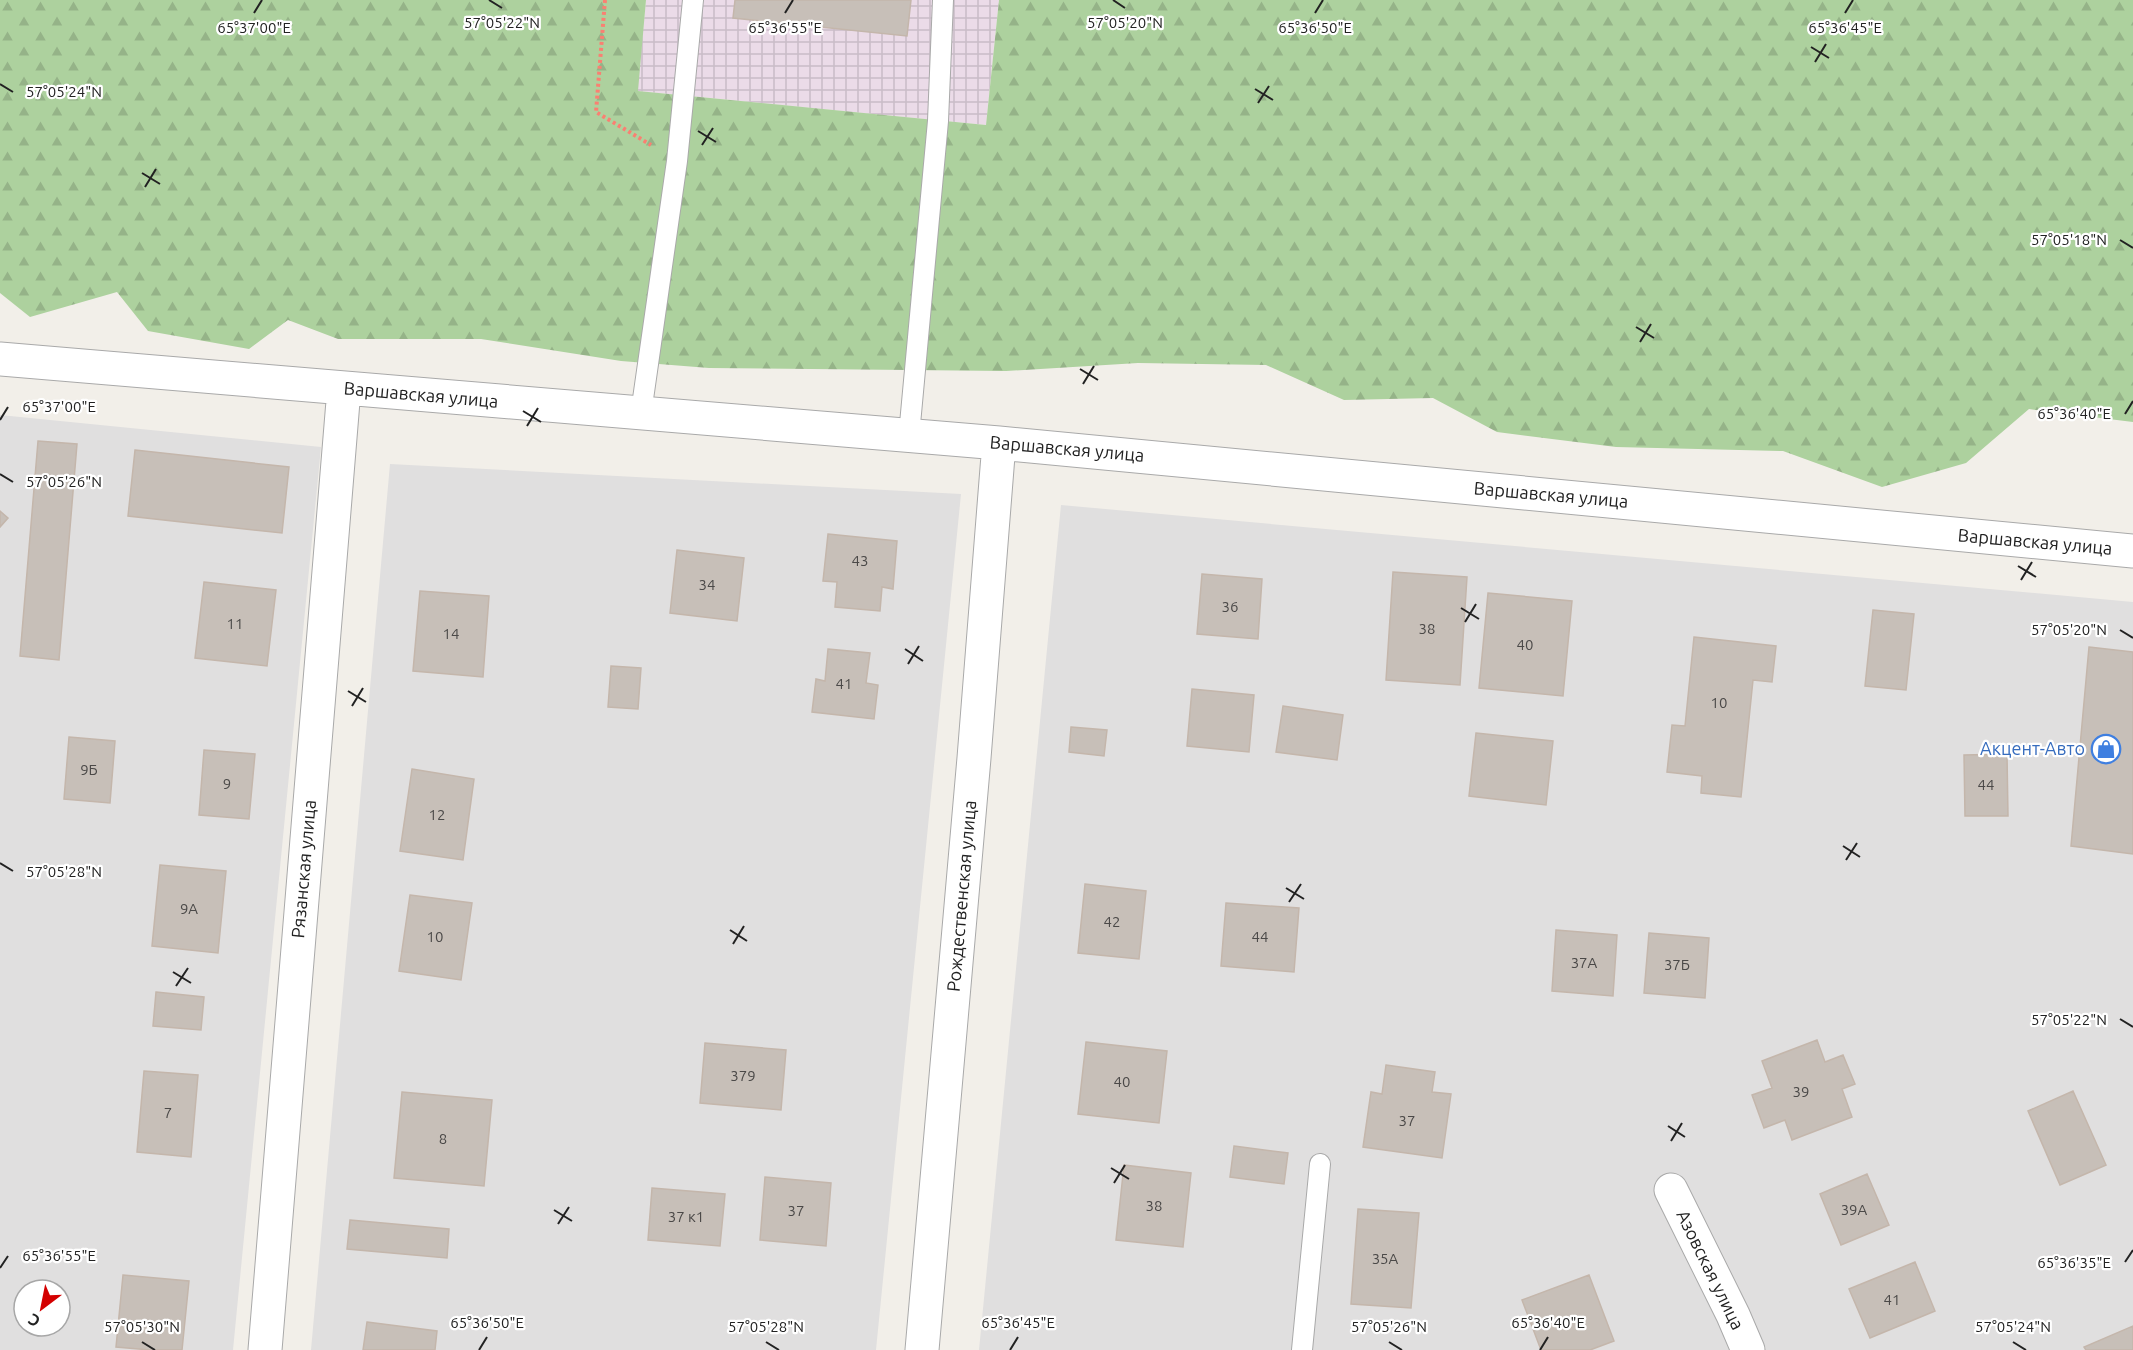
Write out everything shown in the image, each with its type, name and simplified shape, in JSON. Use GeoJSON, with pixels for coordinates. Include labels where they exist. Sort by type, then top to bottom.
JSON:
{"type":"FeatureCollection","features":[{"type":"Feature","properties":{"kind":"street","name":"Варшавская улица"},"geometry":{"type":"LineString","coordinates":[[0,359],[999,443],[2133,551]]}},
{"type":"Feature","properties":{"kind":"street","name":"Рязанская улица"},"geometry":{"type":"LineString","coordinates":[[264,1350],[344,389]]}},
{"type":"Feature","properties":{"kind":"street","name":"Рождественская улица"},"geometry":{"type":"LineString","coordinates":[[922,1350],[999,443]]}},
{"type":"Feature","properties":{"kind":"street","name":"Азовская улица"},"geometry":{"type":"LineString","coordinates":[[1671,1190],[1733,1314],[1748,1350]]}},
{"type":"Feature","properties":{"kind":"lane"},"geometry":{"type":"LineString","coordinates":[[641,413],[677,161],[693,0]]}},
{"type":"Feature","properties":{"kind":"lane"},"geometry":{"type":"LineString","coordinates":[[909,435],[938,121],[943,0]]}},
{"type":"Feature","properties":{"kind":"lane"},"geometry":{"type":"LineString","coordinates":[[1302,1350],[1320,1164]]}},
{"type":"Feature","properties":{"kind":"path"},"geometry":{"type":"LineString","coordinates":[[605,0],[596,112],[677,161]]}},
{"type":"Feature","properties":{"kind":"shaded area"},"geometry":{"type":"Polygon","coordinates":[[[646,0],[999,0],[986,125],[637,91],[646,0]]]}},
{"type":"Feature","properties":{"kind":"shaded area"},"geometry":{"type":"Polygon","coordinates":[[[0,415],[321,447],[233,1350],[0,1350],[0,415]]]}},
{"type":"Feature","properties":{"kind":"shaded area"},"geometry":{"type":"Polygon","coordinates":[[[390,464],[961,494],[876,1350],[311,1350],[390,464]]]}},
{"type":"Feature","properties":{"kind":"shaded area"},"geometry":{"type":"Polygon","coordinates":[[[1061,505],[2133,602],[2133,1350],[979,1350],[1061,505]]]}},
{"type":"Feature","properties":{"kind":"green space"},"geometry":{"type":"Polygon","coordinates":[[[0,0],[646,0],[638,91],[986,125],[999,0],[2133,0],[2133,422],[2029,409],[1966,463],[1882,487],[1783,451],[1616,447],[1497,432],[1433,398],[1344,400],[1266,365],[1138,363],[1006,371],[709,368],[621,361],[481,339],[338,339],[288,320],[249,349],[148,331],[117,292],[30,317],[0,293],[0,0]]]}},
{"type":"Feature","properties":{"kind":"building"},"geometry":{"type":"Polygon","coordinates":[[[735,0],[911,0],[907,36],[733,18],[735,0]]]}},
{"type":"Feature","properties":{"kind":"building"},"geometry":{"type":"Polygon","coordinates":[[[38,441],[77,444],[59,660],[20,656],[38,441]]]}},
{"type":"Feature","properties":{"kind":"building"},"geometry":{"type":"Polygon","coordinates":[[[135,450],[289,467],[282,533],[128,516],[135,450]]]}},
{"type":"Feature","properties":{"kind":"building"},"geometry":{"type":"Polygon","coordinates":[[[0,511],[8,518],[0,527],[0,511]]]}},
{"type":"Feature","properties":{"kind":"building"},"geometry":{"type":"Polygon","coordinates":[[[828,534],[897,541],[893,589],[882,587],[880,611],[835,607],[837,582],[823,581],[828,534]]]}},
{"type":"Feature","properties":{"kind":"building"},"geometry":{"type":"Polygon","coordinates":[[[677,550],[744,558],[737,621],[670,613],[677,550]]]}},
{"type":"Feature","properties":{"kind":"building"},"geometry":{"type":"Polygon","coordinates":[[[1393,572],[1467,577],[1460,685],[1386,680],[1393,572]]]}},
{"type":"Feature","properties":{"kind":"building"},"geometry":{"type":"Polygon","coordinates":[[[1202,574],[1262,579],[1258,639],[1197,634],[1202,574]]]}},
{"type":"Feature","properties":{"kind":"building"},"geometry":{"type":"Polygon","coordinates":[[[204,582],[276,590],[267,666],[195,658],[204,582]]]}},
{"type":"Feature","properties":{"kind":"building"},"geometry":{"type":"Polygon","coordinates":[[[420,591],[489,596],[483,677],[413,671],[420,591]]]}},
{"type":"Feature","properties":{"kind":"building"},"geometry":{"type":"Polygon","coordinates":[[[1488,593],[1572,601],[1563,696],[1479,688],[1488,593]]]}},
{"type":"Feature","properties":{"kind":"building"},"geometry":{"type":"Polygon","coordinates":[[[1873,610],[1914,614],[1906,690],[1865,686],[1873,610]]]}},
{"type":"Feature","properties":{"kind":"building"},"geometry":{"type":"Polygon","coordinates":[[[1694,637],[1776,646],[1772,682],[1753,680],[1741,797],[1701,793],[1702,776],[1667,772],[1672,725],[1685,726],[1694,637]]]}},
{"type":"Feature","properties":{"kind":"building","name":"Акцент-Авто"},"geometry":{"type":"Polygon","coordinates":[[[2089,647],[2133,652],[2133,854],[2071,846],[2089,647]]]}},
{"type":"Feature","properties":{"kind":"building"},"geometry":{"type":"Polygon","coordinates":[[[828,649],[870,653],[866,683],[878,685],[874,719],[812,712],[816,679],[825,681],[828,649]]]}},
{"type":"Feature","properties":{"kind":"building"},"geometry":{"type":"Polygon","coordinates":[[[611,666],[641,668],[638,709],[608,707],[611,666]]]}},
{"type":"Feature","properties":{"kind":"building"},"geometry":{"type":"Polygon","coordinates":[[[1192,689],[1254,695],[1249,752],[1187,746],[1192,689]]]}},
{"type":"Feature","properties":{"kind":"building"},"geometry":{"type":"Polygon","coordinates":[[[1283,706],[1343,715],[1337,760],[1276,752],[1283,706]]]}},
{"type":"Feature","properties":{"kind":"building"},"geometry":{"type":"Polygon","coordinates":[[[1071,727],[1107,730],[1104,756],[1069,752],[1071,727]]]}},
{"type":"Feature","properties":{"kind":"building"},"geometry":{"type":"Polygon","coordinates":[[[1476,733],[1553,741],[1546,805],[1469,796],[1476,733]]]}},
{"type":"Feature","properties":{"kind":"building"},"geometry":{"type":"Polygon","coordinates":[[[69,737],[115,741],[110,803],[64,799],[69,737]]]}},
{"type":"Feature","properties":{"kind":"building"},"geometry":{"type":"Polygon","coordinates":[[[204,750],[255,754],[249,819],[199,815],[204,750]]]}},
{"type":"Feature","properties":{"kind":"building"},"geometry":{"type":"Polygon","coordinates":[[[2007,754],[2008,816],[1965,816],[1964,755],[2007,754]]]}},
{"type":"Feature","properties":{"kind":"building"},"geometry":{"type":"Polygon","coordinates":[[[412,769],[474,779],[463,860],[400,851],[412,769]]]}},
{"type":"Feature","properties":{"kind":"building"},"geometry":{"type":"Polygon","coordinates":[[[160,865],[226,871],[218,953],[152,946],[160,865]]]}},
{"type":"Feature","properties":{"kind":"building"},"geometry":{"type":"Polygon","coordinates":[[[1085,884],[1146,891],[1139,959],[1078,953],[1085,884]]]}},
{"type":"Feature","properties":{"kind":"building"},"geometry":{"type":"Polygon","coordinates":[[[410,895],[472,903],[461,980],[399,971],[410,895]]]}},
{"type":"Feature","properties":{"kind":"building"},"geometry":{"type":"Polygon","coordinates":[[[1226,903],[1299,908],[1294,972],[1221,966],[1226,903]]]}},
{"type":"Feature","properties":{"kind":"building"},"geometry":{"type":"Polygon","coordinates":[[[1556,930],[1617,935],[1613,996],[1552,991],[1556,930]]]}},
{"type":"Feature","properties":{"kind":"building"},"geometry":{"type":"Polygon","coordinates":[[[1649,933],[1709,938],[1705,998],[1644,993],[1649,933]]]}},
{"type":"Feature","properties":{"kind":"building"},"geometry":{"type":"Polygon","coordinates":[[[156,992],[204,997],[201,1030],[153,1026],[156,992]]]}},
{"type":"Feature","properties":{"kind":"building"},"geometry":{"type":"Polygon","coordinates":[[[1817,1040],[1825,1062],[1843,1055],[1855,1084],[1842,1089],[1852,1117],[1792,1140],[1785,1120],[1764,1128],[1752,1095],[1772,1088],[1762,1061],[1817,1040]]]}},
{"type":"Feature","properties":{"kind":"building"},"geometry":{"type":"Polygon","coordinates":[[[1086,1042],[1167,1051],[1159,1123],[1078,1114],[1086,1042]]]}},
{"type":"Feature","properties":{"kind":"building"},"geometry":{"type":"Polygon","coordinates":[[[705,1043],[786,1050],[781,1110],[700,1103],[705,1043]]]}},
{"type":"Feature","properties":{"kind":"building"},"geometry":{"type":"Polygon","coordinates":[[[1386,1065],[1435,1072],[1432,1092],[1451,1094],[1442,1158],[1363,1147],[1371,1092],[1382,1094],[1386,1065]]]}},
{"type":"Feature","properties":{"kind":"building"},"geometry":{"type":"Polygon","coordinates":[[[144,1071],[198,1075],[191,1157],[137,1152],[144,1071]]]}},
{"type":"Feature","properties":{"kind":"building"},"geometry":{"type":"Polygon","coordinates":[[[2073,1091],[2106,1165],[2060,1185],[2028,1111],[2073,1091]]]}},
{"type":"Feature","properties":{"kind":"building"},"geometry":{"type":"Polygon","coordinates":[[[402,1092],[492,1100],[484,1186],[394,1178],[402,1092]]]}},
{"type":"Feature","properties":{"kind":"building"},"geometry":{"type":"Polygon","coordinates":[[[1234,1146],[1288,1153],[1284,1184],[1230,1177],[1234,1146]]]}},
{"type":"Feature","properties":{"kind":"building"},"geometry":{"type":"Polygon","coordinates":[[[1124,1165],[1191,1173],[1183,1247],[1116,1240],[1124,1165]]]}},
{"type":"Feature","properties":{"kind":"building"},"geometry":{"type":"Polygon","coordinates":[[[1867,1174],[1889,1225],[1841,1245],[1820,1194],[1867,1174]]]}},
{"type":"Feature","properties":{"kind":"building"},"geometry":{"type":"Polygon","coordinates":[[[765,1177],[831,1183],[826,1246],[760,1240],[765,1177]]]}},
{"type":"Feature","properties":{"kind":"building"},"geometry":{"type":"Polygon","coordinates":[[[652,1188],[725,1194],[720,1246],[648,1240],[652,1188]]]}},
{"type":"Feature","properties":{"kind":"building"},"geometry":{"type":"Polygon","coordinates":[[[1358,1209],[1419,1213],[1411,1308],[1351,1304],[1358,1209]]]}},
{"type":"Feature","properties":{"kind":"building"},"geometry":{"type":"Polygon","coordinates":[[[350,1220],[449,1229],[447,1258],[347,1249],[350,1220]]]}},
{"type":"Feature","properties":{"kind":"building"},"geometry":{"type":"Polygon","coordinates":[[[1915,1262],[1935,1311],[1870,1338],[1849,1289],[1915,1262]]]}},
{"type":"Feature","properties":{"kind":"building"},"geometry":{"type":"Polygon","coordinates":[[[123,1275],[189,1281],[182,1350],[116,1347],[123,1275]]]}},
{"type":"Feature","properties":{"kind":"building"},"geometry":{"type":"Polygon","coordinates":[[[1589,1275],[1614,1341],[1590,1350],[1541,1350],[1522,1300],[1589,1275]]]}},
{"type":"Feature","properties":{"kind":"building"},"geometry":{"type":"Polygon","coordinates":[[[367,1322],[437,1331],[435,1350],[363,1350],[367,1322]]]}},
{"type":"Feature","properties":{"kind":"building"},"geometry":{"type":"Polygon","coordinates":[[[2133,1326],[2133,1350],[2086,1350],[2084,1347],[2133,1326]]]}},
{"type":"Feature","properties":{"kind":"place","name":"Акцент-Авто"},"geometry":{"type":"Point","coordinates":[2106,749]}}]}
